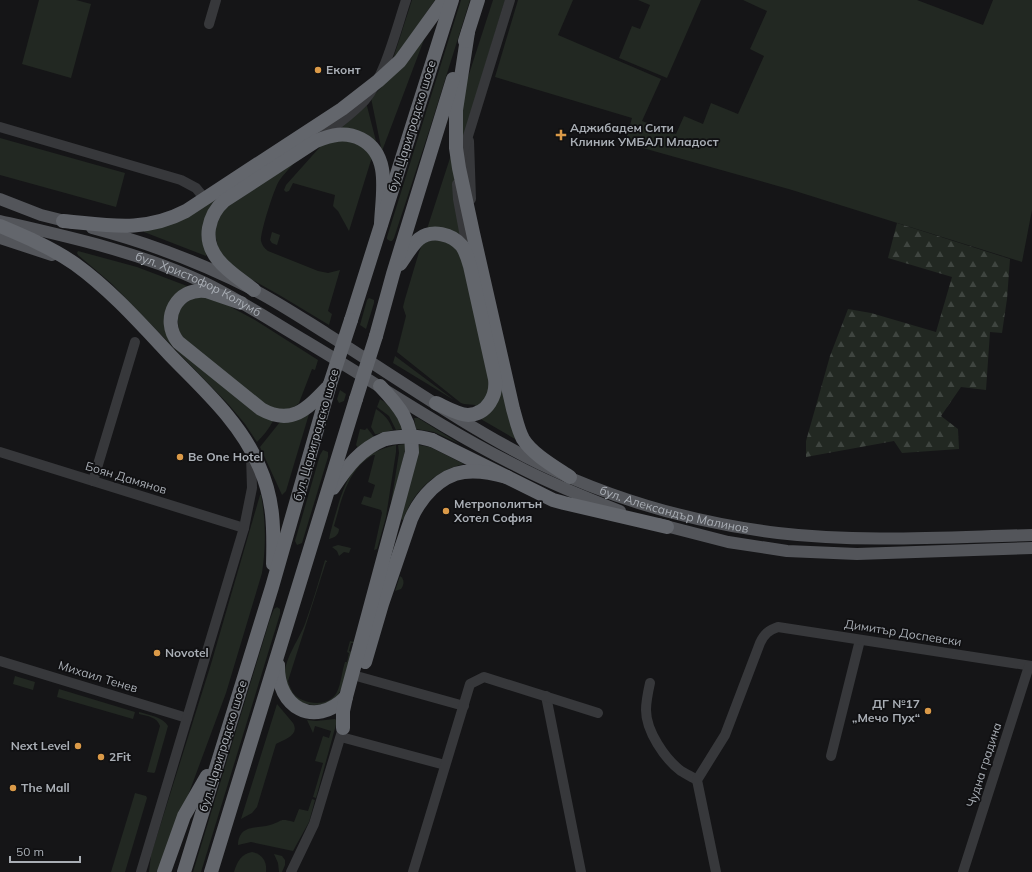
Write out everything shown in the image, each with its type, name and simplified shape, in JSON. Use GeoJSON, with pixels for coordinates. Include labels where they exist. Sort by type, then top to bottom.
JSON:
{"type":"FeatureCollection","features":[{"type":"Feature","properties":{"kind":"highway"},"geometry":{"type":"LineString","coordinates":[[63,221],[124,226],[153,224],[178,215],[205,199],[342,109],[378,81],[400,61],[444,0]]}},
{"type":"Feature","properties":{"kind":"highway","name":"бул. Цариградско шосе"},"geometry":{"type":"LineString","coordinates":[[184,872],[272,587],[330,384],[452,0]]}},
{"type":"Feature","properties":{"kind":"highway","name":"бул. Цариградско шосе"},"geometry":{"type":"LineString","coordinates":[[211,872],[478,0]]}},
{"type":"Feature","properties":{"kind":"highway"},"geometry":{"type":"LineString","coordinates":[[468,32],[456,110],[456,148],[473,233],[513,409],[523,439],[531,448],[570,477]]}},
{"type":"Feature","properties":{"kind":"highway"},"geometry":{"type":"LineString","coordinates":[[254,290],[218,260],[213,252],[208,238],[210,221],[213,214],[224,201],[316,141],[332,135],[348,134],[362,140],[374,150],[381,162],[383,173],[381,224]]}},
{"type":"Feature","properties":{"kind":"highway"},"geometry":{"type":"LineString","coordinates":[[0,226],[37,242],[74,263],[110,292],[226,414],[242,434],[251,448],[266,482],[274,517],[272,587]]}},
{"type":"Feature","properties":{"kind":"highway"},"geometry":{"type":"LineString","coordinates":[[393,274],[414,244],[420,239],[434,234],[449,237],[458,243],[466,252],[495,379],[495,391],[486,407],[475,414],[463,414],[436,403]]}},
{"type":"Feature","properties":{"kind":"highway"},"geometry":{"type":"LineString","coordinates":[[241,303],[206,291],[201,290],[192,292],[183,297],[175,306],[170,320],[172,332],[178,342],[261,409],[271,414],[285,417],[297,414],[312,404],[330,384]]}},
{"type":"Feature","properties":{"kind":"highway"},"geometry":{"type":"LineString","coordinates":[[342,733],[343,710],[346,697],[412,452],[410,431],[407,420],[402,411],[380,386]]}},
{"type":"Feature","properties":{"kind":"highway"},"geometry":{"type":"LineString","coordinates":[[324,502],[356,457],[373,445],[385,439],[408,436],[432,440],[564,504],[667,527]]}},
{"type":"Feature","properties":{"kind":"highway"},"geometry":{"type":"LineString","coordinates":[[342,733],[350,714],[382,604],[411,519],[416,509],[428,492],[449,477],[462,472],[490,473],[507,477]]}},
{"type":"Feature","properties":{"kind":"highway"},"geometry":{"type":"LineString","coordinates":[[282,640],[278,673],[284,695],[290,701],[303,710],[316,713],[329,710],[346,697]]}},
{"type":"Feature","properties":{"kind":"highway"},"geometry":{"type":"LineString","coordinates":[[164,872],[184,816],[219,757]]}},
{"type":"Feature","properties":{"kind":"main road","name":"бул. Христофор Колумб"},"geometry":{"type":"LineString","coordinates":[[0,199],[42,215],[146,243],[179,255],[254,290],[353,350]]}},
{"type":"Feature","properties":{"kind":"main road"},"geometry":{"type":"LineString","coordinates":[[0,204],[42,215]]}},
{"type":"Feature","properties":{"kind":"main road","name":"бул. Христофор Колумб"},"geometry":{"type":"LineString","coordinates":[[0,220],[109,247],[144,258],[205,283],[380,386]]}},
{"type":"Feature","properties":{"kind":"main road"},"geometry":{"type":"LineString","coordinates":[[0,238],[74,263]]}},
{"type":"Feature","properties":{"kind":"main road","name":"бул. Александър Малинов"},"geometry":{"type":"LineString","coordinates":[[353,350],[436,403],[516,451],[570,477],[620,496],[671,512],[724,524],[779,533],[859,538],[1032,535]]}},
{"type":"Feature","properties":{"kind":"main road","name":"бул. Александър Малинов"},"geometry":{"type":"LineString","coordinates":[[380,386],[462,436],[538,477],[620,512],[667,527],[728,542],[763,548],[824,553],[857,554],[1032,548]]}},
{"type":"Feature","properties":{"kind":"street"},"geometry":{"type":"LineString","coordinates":[[209,24],[216,0]]}},
{"type":"Feature","properties":{"kind":"street"},"geometry":{"type":"LineString","coordinates":[[316,141],[352,114],[366,99],[378,81],[406,0]]}},
{"type":"Feature","properties":{"kind":"street"},"geometry":{"type":"LineString","coordinates":[[470,266],[458,199],[457,184],[459,168],[510,0]]}},
{"type":"Feature","properties":{"kind":"street"},"geometry":{"type":"LineString","coordinates":[[0,127],[182,180],[196,188],[205,199]]}},
{"type":"Feature","properties":{"kind":"street"},"geometry":{"type":"LineString","coordinates":[[469,135],[473,233]]}},
{"type":"Feature","properties":{"kind":"street"},"geometry":{"type":"LineString","coordinates":[[93,481],[135,342]]}},
{"type":"Feature","properties":{"kind":"street"},"geometry":{"type":"LineString","coordinates":[[141,872],[244,528],[252,488],[251,448]]}},
{"type":"Feature","properties":{"kind":"street","name":"Боян Дамянов"},"geometry":{"type":"LineString","coordinates":[[0,452],[244,528]]}},
{"type":"Feature","properties":{"kind":"street","name":"Димитър Доспевски"},"geometry":{"type":"LineString","coordinates":[[697,780],[725,735],[764,635],[770,630],[778,627],[1031,666]]}},
{"type":"Feature","properties":{"kind":"street"},"geometry":{"type":"LineString","coordinates":[[831,756],[860,640]]}},
{"type":"Feature","properties":{"kind":"street","name":"Михаил Тенев"},"geometry":{"type":"LineString","coordinates":[[0,661],[187,718]]}},
{"type":"Feature","properties":{"kind":"street","name":"Чудна градина"},"geometry":{"type":"LineString","coordinates":[[963,872],[1031,666]]}},
{"type":"Feature","properties":{"kind":"street"},"geometry":{"type":"LineString","coordinates":[[413,872],[470,684],[484,677],[598,713]]}},
{"type":"Feature","properties":{"kind":"street"},"geometry":{"type":"LineString","coordinates":[[360,678],[464,706]]}},
{"type":"Feature","properties":{"kind":"street"},"geometry":{"type":"LineString","coordinates":[[650,683],[646,710],[647,723],[654,737],[667,756],[680,770],[697,780],[716,872]]}},
{"type":"Feature","properties":{"kind":"street"},"geometry":{"type":"LineString","coordinates":[[546,696],[581,872]]}},
{"type":"Feature","properties":{"kind":"street"},"geometry":{"type":"LineString","coordinates":[[291,872],[314,824],[342,733],[445,765]]}},
{"type":"Feature","properties":{"kind":"street"},"geometry":{"type":"LineString","coordinates":[[146,872],[149,846]]}},
{"type":"Feature","properties":{"kind":"green space"},"geometry":{"type":"Polygon","coordinates":[[[39,0],[76,0],[91,4],[71,78],[22,64],[39,0]]]}},
{"type":"Feature","properties":{"kind":"green space"},"geometry":{"type":"Polygon","coordinates":[[[412,0],[435,0],[392,62],[412,0]]]}},
{"type":"Feature","properties":{"kind":"green space"},"geometry":{"type":"Polygon","coordinates":[[[461,0],[470,0],[394,238],[390,241],[387,237],[461,0]]]}},
{"type":"Feature","properties":{"kind":"green space"},"geometry":{"type":"Polygon","coordinates":[[[493,0],[505,0],[461,145],[459,105],[493,0]]]}},
{"type":"Feature","properties":{"kind":"green space"},"geometry":{"type":"Polygon","coordinates":[[[518,0],[573,0],[558,35],[661,79],[642,121],[676,134],[684,116],[703,124],[711,103],[738,114],[764,56],[750,49],[767,11],[743,0],[917,0],[983,25],[993,0],[1032,0],[1032,210],[1022,262],[792,190],[625,143],[632,118],[495,77],[518,0]]]}},
{"type":"Feature","properties":{"kind":"green space"},"geometry":{"type":"Polygon","coordinates":[[[638,0],[701,0],[667,78],[619,58],[632,26],[640,29],[650,5],[638,0]]]}},
{"type":"Feature","properties":{"kind":"green space"},"geometry":{"type":"Polygon","coordinates":[[[425,37],[382,151],[380,150],[381,147],[371,98],[397,71],[425,37]]]}},
{"type":"Feature","properties":{"kind":"green space"},"geometry":{"type":"Polygon","coordinates":[[[367,106],[377,145],[339,130],[367,106]]]}},
{"type":"Feature","properties":{"kind":"green space"},"geometry":{"type":"Polygon","coordinates":[[[0,138],[125,173],[116,207],[0,175],[0,138]]]}},
{"type":"Feature","properties":{"kind":"green space"},"geometry":{"type":"Polygon","coordinates":[[[340,139],[362,145],[372,157],[349,231],[338,211],[333,206],[335,195],[293,183],[289,191],[286,192],[284,190],[286,185],[320,147],[326,143],[340,139]]]}},
{"type":"Feature","properties":{"kind":"green space"},"geometry":{"type":"Polygon","coordinates":[[[451,155],[455,170],[454,181],[462,236],[427,229],[451,155]]]}},
{"type":"Feature","properties":{"kind":"green space"},"geometry":{"type":"Polygon","coordinates":[[[295,162],[277,186],[265,221],[261,241],[263,246],[268,251],[318,271],[328,273],[340,270],[328,311],[332,314],[329,325],[242,274],[220,255],[214,231],[223,210],[295,162]]]}},
{"type":"Feature","properties":{"kind":"green space"},"geometry":{"type":"Polygon","coordinates":[[[216,198],[206,256],[144,232],[144,231],[216,198]]]}},
{"type":"Feature","properties":{"kind":"green space"},"geometry":{"type":"Polygon","coordinates":[[[463,207],[515,439],[479,418],[497,402],[463,207]]]}},
{"type":"Feature","properties":{"kind":"green space"},"geometry":{"type":"Polygon","coordinates":[[[897,223],[1010,259],[1007,299],[1002,333],[990,332],[986,390],[961,387],[941,416],[958,429],[959,449],[902,453],[894,441],[806,457],[806,441],[830,356],[848,309],[871,313],[936,332],[952,277],[888,258],[897,223]]]}},
{"type":"Feature","properties":{"kind":"green space"},"geometry":{"type":"Polygon","coordinates":[[[272,232],[280,235],[277,245],[272,243],[270,240],[272,232]]]}},
{"type":"Feature","properties":{"kind":"green space"},"geometry":{"type":"Polygon","coordinates":[[[438,239],[453,245],[462,256],[491,386],[488,397],[476,408],[475,405],[461,403],[397,352],[406,316],[403,307],[419,252],[423,243],[438,239]]]}},
{"type":"Feature","properties":{"kind":"green space"},"geometry":{"type":"Polygon","coordinates":[[[78,251],[137,267],[187,286],[165,324],[273,421],[270,427],[257,442],[245,424],[229,405],[112,284],[78,255],[78,251]]]}},
{"type":"Feature","properties":{"kind":"green space"},"geometry":{"type":"Polygon","coordinates":[[[197,296],[216,299],[255,320],[318,360],[315,370],[312,369],[299,403],[296,406],[283,409],[271,409],[180,336],[178,322],[179,312],[184,304],[197,296]]]}},
{"type":"Feature","properties":{"kind":"green space"},"geometry":{"type":"Polygon","coordinates":[[[369,298],[374,300],[374,303],[366,329],[360,325],[367,300],[369,298]]]}},
{"type":"Feature","properties":{"kind":"green space"},"geometry":{"type":"Polygon","coordinates":[[[395,356],[454,400],[393,363],[395,356]]]}},
{"type":"Feature","properties":{"kind":"green space"},"geometry":{"type":"Polygon","coordinates":[[[340,390],[346,394],[344,401],[339,403],[337,399],[340,390]]]}},
{"type":"Feature","properties":{"kind":"green space"},"geometry":{"type":"Polygon","coordinates":[[[380,399],[391,408],[403,429],[396,430],[389,416],[377,407],[380,399]]]}},
{"type":"Feature","properties":{"kind":"green space"},"geometry":{"type":"Polygon","coordinates":[[[376,409],[382,413],[390,423],[393,430],[375,434],[371,427],[376,409]]]}},
{"type":"Feature","properties":{"kind":"green space"},"geometry":{"type":"Polygon","coordinates":[[[309,414],[286,491],[282,495],[260,447],[280,422],[309,414]]]}},
{"type":"Feature","properties":{"kind":"green space"},"geometry":{"type":"Polygon","coordinates":[[[414,418],[418,418],[460,444],[434,432],[416,429],[414,418]]]}},
{"type":"Feature","properties":{"kind":"green space"},"geometry":{"type":"Polygon","coordinates":[[[367,428],[374,437],[358,448],[356,445],[360,429],[365,430],[367,428]]]}},
{"type":"Feature","properties":{"kind":"green space"},"geometry":{"type":"Polygon","coordinates":[[[405,444],[405,451],[390,510],[399,453],[398,445],[405,444]]]}},
{"type":"Feature","properties":{"kind":"green space"},"geometry":{"type":"Polygon","coordinates":[[[396,445],[386,517],[377,549],[374,550],[382,513],[381,510],[361,504],[364,496],[371,498],[375,485],[368,482],[375,455],[364,461],[351,477],[343,496],[334,526],[339,529],[338,533],[329,539],[345,486],[356,467],[372,454],[396,445]]]}},
{"type":"Feature","properties":{"kind":"green space"},"geometry":{"type":"Polygon","coordinates":[[[419,445],[430,447],[464,464],[443,472],[426,484],[413,500],[403,520],[400,519],[419,445]]]}},
{"type":"Feature","properties":{"kind":"green space"},"geometry":{"type":"Polygon","coordinates":[[[323,450],[328,452],[328,457],[302,543],[297,545],[295,541],[320,455],[323,450]]]}},
{"type":"Feature","properties":{"kind":"green space"},"geometry":{"type":"Polygon","coordinates":[[[260,495],[263,505],[265,534],[262,573],[226,693],[166,855],[159,872],[149,872],[151,855],[211,664],[260,495]]]}},
{"type":"Feature","properties":{"kind":"green space"},"geometry":{"type":"Polygon","coordinates":[[[338,545],[351,548],[349,553],[344,552],[339,556],[337,551],[332,547],[338,545]]]}},
{"type":"Feature","properties":{"kind":"green space"},"geometry":{"type":"Polygon","coordinates":[[[325,560],[327,562],[288,681],[293,693],[303,700],[316,703],[328,701],[333,697],[337,692],[345,662],[347,662],[349,653],[347,652],[350,641],[354,643],[351,643],[349,651],[352,652],[345,679],[339,693],[334,699],[328,702],[321,705],[313,705],[299,701],[293,696],[288,687],[285,668],[304,627],[325,560]]]}},
{"type":"Feature","properties":{"kind":"green space"},"geometry":{"type":"Polygon","coordinates":[[[400,576],[404,582],[403,586],[401,589],[395,591],[400,576]]]}},
{"type":"Feature","properties":{"kind":"green space"},"geometry":{"type":"Polygon","coordinates":[[[277,607],[280,609],[280,614],[201,872],[193,872],[270,619],[274,609],[277,607]]]}},
{"type":"Feature","properties":{"kind":"green space"},"geometry":{"type":"Polygon","coordinates":[[[15,676],[35,682],[33,690],[13,684],[15,676]]]}},
{"type":"Feature","properties":{"kind":"green space"},"geometry":{"type":"Polygon","coordinates":[[[59,689],[135,712],[133,719],[57,697],[59,689]]]}},
{"type":"Feature","properties":{"kind":"green space"},"geometry":{"type":"Polygon","coordinates":[[[277,704],[293,723],[295,731],[293,734],[276,744],[257,807],[252,813],[241,819],[277,704]]]}},
{"type":"Feature","properties":{"kind":"green space"},"geometry":{"type":"Polygon","coordinates":[[[139,712],[159,718],[168,726],[154,773],[147,772],[160,726],[154,719],[149,716],[139,714],[139,712]]]}},
{"type":"Feature","properties":{"kind":"green space"},"geometry":{"type":"Polygon","coordinates":[[[335,719],[337,721],[316,798],[313,797],[323,763],[315,761],[323,736],[329,738],[331,731],[315,726],[313,733],[307,720],[316,721],[335,719]]]}},
{"type":"Feature","properties":{"kind":"green space"},"geometry":{"type":"Polygon","coordinates":[[[135,793],[146,796],[147,798],[125,872],[111,872],[135,793]]]}},
{"type":"Feature","properties":{"kind":"green space"},"geometry":{"type":"Polygon","coordinates":[[[312,799],[315,800],[309,822],[293,851],[251,842],[238,845],[239,838],[245,830],[270,825],[283,820],[294,822],[299,809],[308,811],[312,799]]]}},
{"type":"Feature","properties":{"kind":"green space"},"geometry":{"type":"Polygon","coordinates":[[[252,852],[264,859],[266,872],[234,872],[240,859],[252,852]]]}},
{"type":"Feature","properties":{"kind":"green space"},"geometry":{"type":"Polygon","coordinates":[[[274,854],[282,856],[285,860],[285,865],[282,872],[279,872],[278,863],[274,854]]]}},
{"type":"Feature","properties":{"kind":"place","name":"Еконт"},"geometry":{"type":"Point","coordinates":[318,70]}},
{"type":"Feature","properties":{"kind":"place","name":"Аджибадем Сити Клиник УМБАЛ Младост"},"geometry":{"type":"Point","coordinates":[561,135]}},
{"type":"Feature","properties":{"kind":"place","name":"Be One Hotel"},"geometry":{"type":"Point","coordinates":[180,457]}},
{"type":"Feature","properties":{"kind":"place","name":"Метрополитън Хотел София"},"geometry":{"type":"Point","coordinates":[446,511]}},
{"type":"Feature","properties":{"kind":"place","name":"Novotel"},"geometry":{"type":"Point","coordinates":[157,653]}},
{"type":"Feature","properties":{"kind":"place","name":"ДГ №17 „Мечо Пух“"},"geometry":{"type":"Point","coordinates":[928,711]}},
{"type":"Feature","properties":{"kind":"place","name":"Next Level"},"geometry":{"type":"Point","coordinates":[78,746]}},
{"type":"Feature","properties":{"kind":"place","name":"2Fit"},"geometry":{"type":"Point","coordinates":[101,757]}},
{"type":"Feature","properties":{"kind":"place","name":"The Mall"},"geometry":{"type":"Point","coordinates":[13,788]}}]}
